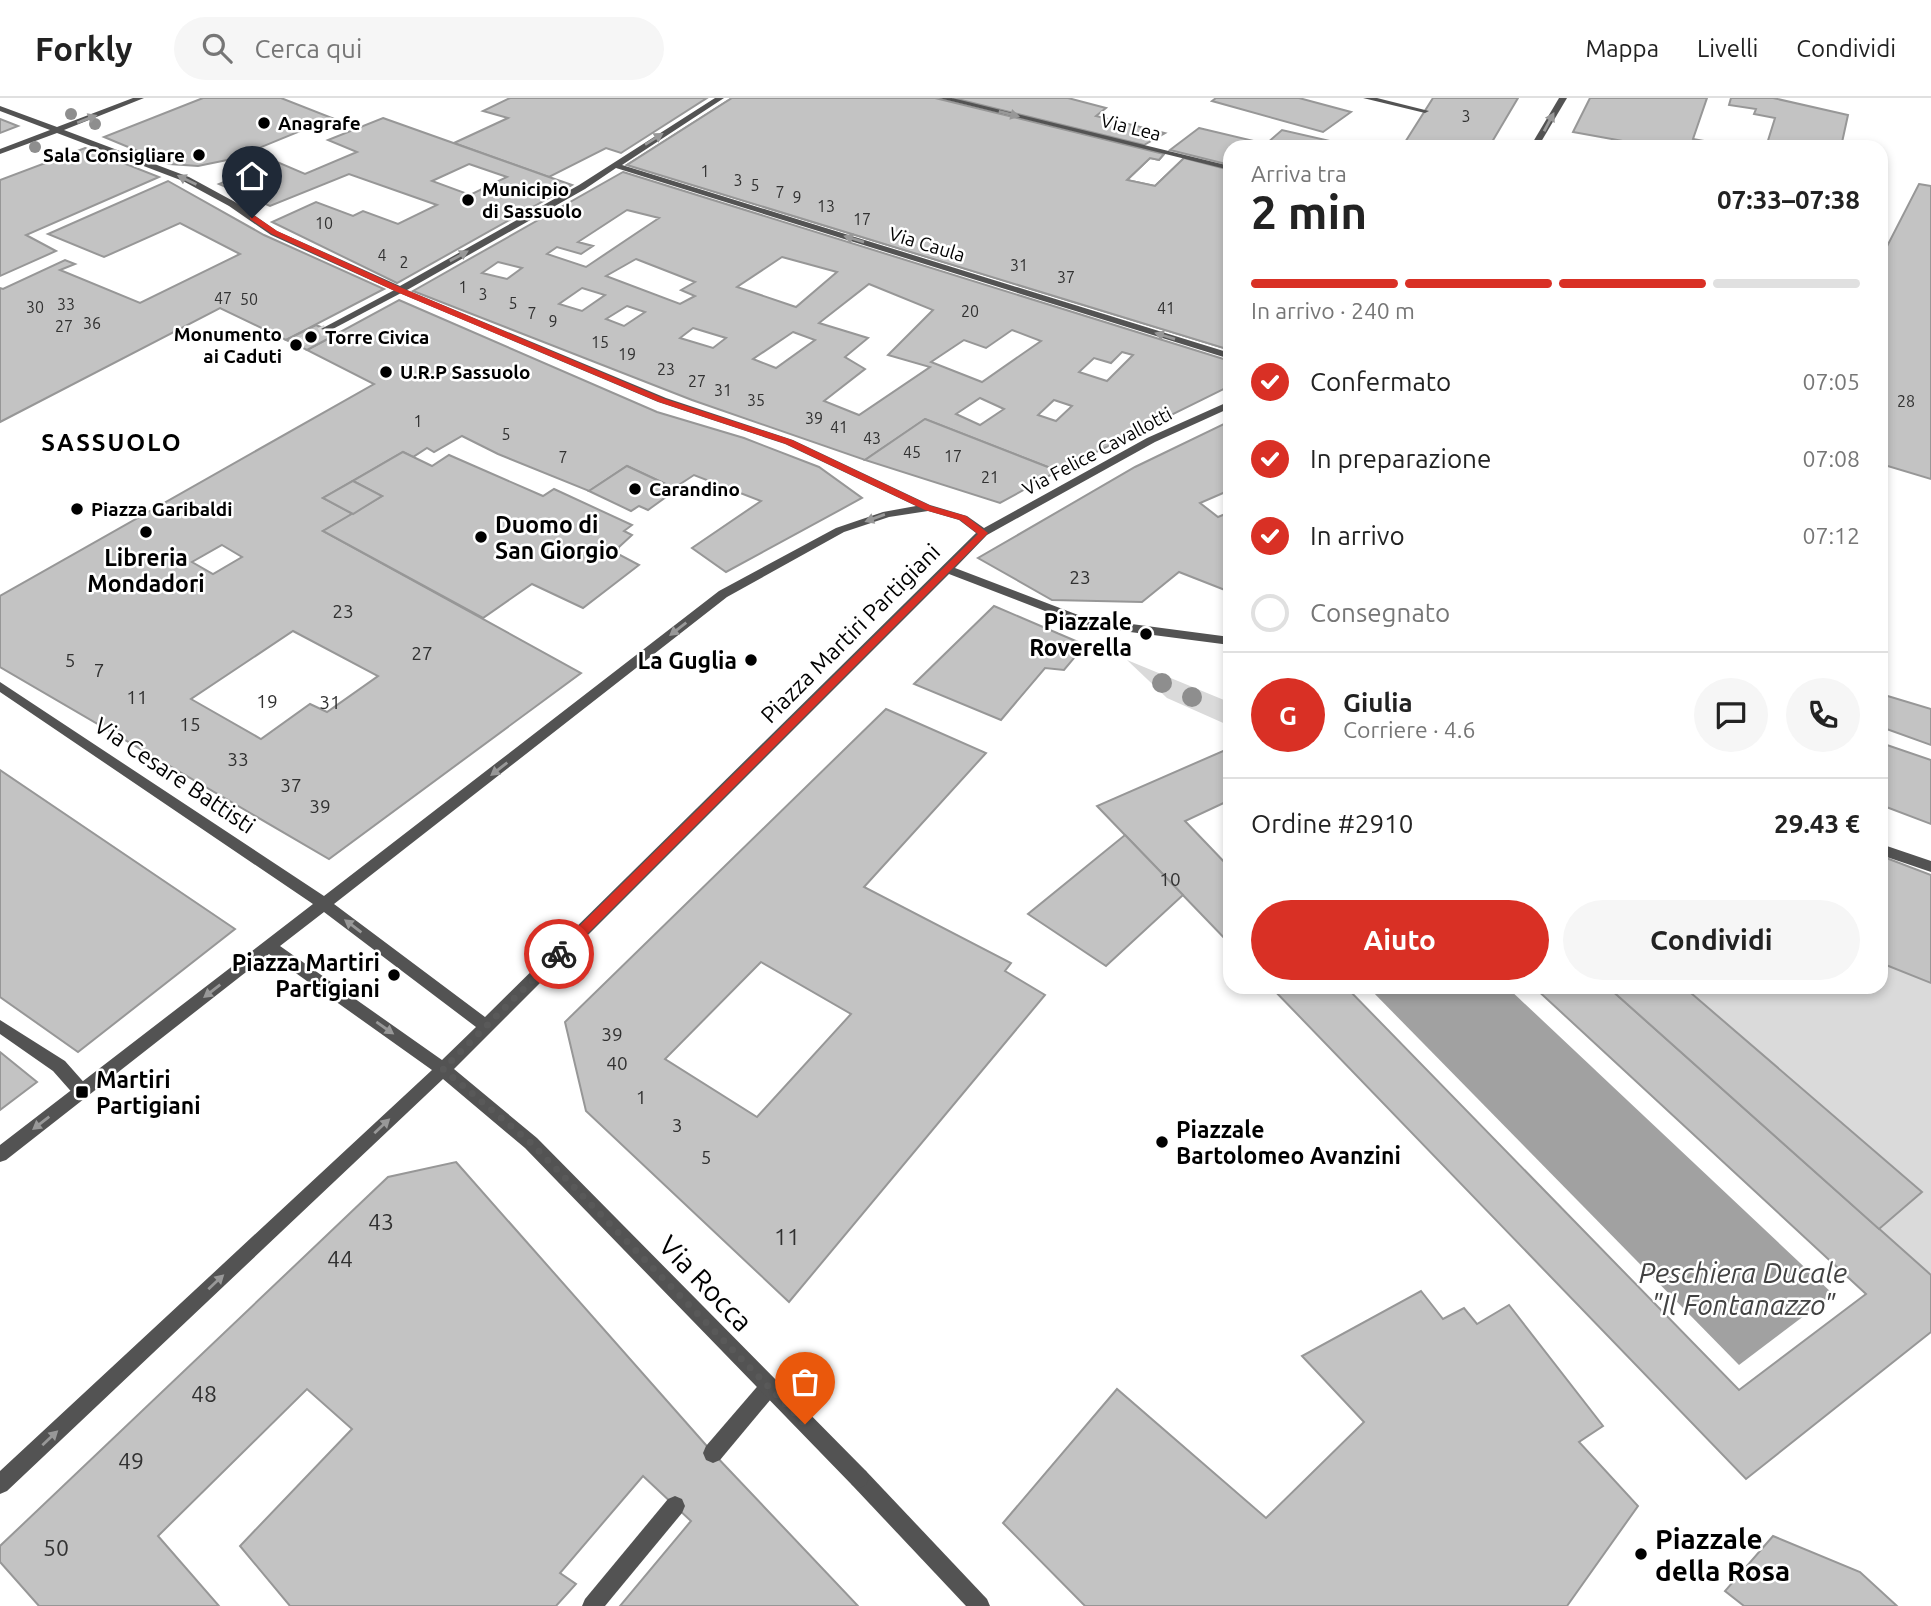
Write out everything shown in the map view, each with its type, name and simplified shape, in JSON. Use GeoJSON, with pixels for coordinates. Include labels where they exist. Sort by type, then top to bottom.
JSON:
{"type":"FeatureCollection","features":[{"type":"Feature","properties":{"kind":"street"},"geometry":{"type":"LineString","coordinates":[[0,152],[140,98]]}},
{"type":"Feature","properties":{"kind":"street"},"geometry":{"type":"LineString","coordinates":[[326,329],[582,187],[720,98]]}},
{"type":"Feature","properties":{"kind":"street","name":"Via Lea"},"geometry":{"type":"LineString","coordinates":[[943,98],[1223,165]]}},
{"type":"Feature","properties":{"kind":"street"},"geometry":{"type":"LineString","coordinates":[[1367,98],[1425,111]]}},
{"type":"Feature","properties":{"kind":"street"},"geometry":{"type":"LineString","coordinates":[[1538,140],[1563,98]]}},
{"type":"Feature","properties":{"kind":"street"},"geometry":{"type":"LineString","coordinates":[[0,108],[186,178],[232,204],[274,233],[400,290],[662,400],[789,442],[928,508]]}},
{"type":"Feature","properties":{"kind":"street","name":"Via Caula"},"geometry":{"type":"LineString","coordinates":[[614,165],[1223,354]]}},
{"type":"Feature","properties":{"kind":"street","name":"Via Felice Cavallotti"},"geometry":{"type":"LineString","coordinates":[[983,533],[1151,440],[1223,407]]}},
{"type":"Feature","properties":{"kind":"street","name":"Piazza Martiri Partigiani"},"geometry":{"type":"LineString","coordinates":[[0,1155],[723,594],[840,530],[887,514],[928,508],[963,518],[983,533],[443,1069],[0,1484]]}},
{"type":"Feature","properties":{"kind":"street"},"geometry":{"type":"LineString","coordinates":[[947,569],[1084,622],[1223,640]]}},
{"type":"Feature","properties":{"kind":"street"},"geometry":{"type":"LineString","coordinates":[[995,603],[1001,590]]}},
{"type":"Feature","properties":{"kind":"street","name":"Via Cesare Battisti"},"geometry":{"type":"LineString","coordinates":[[0,686],[324,904]]}},
{"type":"Feature","properties":{"kind":"street"},"geometry":{"type":"LineString","coordinates":[[1888,852],[1931,867]]}},
{"type":"Feature","properties":{"kind":"street"},"geometry":{"type":"LineString","coordinates":[[324,904],[486,1026]]}},
{"type":"Feature","properties":{"kind":"street"},"geometry":{"type":"LineString","coordinates":[[269,946],[443,1069]]}},
{"type":"Feature","properties":{"kind":"street"},"geometry":{"type":"LineString","coordinates":[[0,1026],[59,1066],[82,1092]]}},
{"type":"Feature","properties":{"kind":"street","name":"Via Rocca"},"geometry":{"type":"LineString","coordinates":[[443,1069],[531,1143],[859,1478],[980,1606]]}},
{"type":"Feature","properties":{"kind":"street"},"geometry":{"type":"LineString","coordinates":[[713,1453],[769,1387]]}},
{"type":"Feature","properties":{"kind":"street"},"geometry":{"type":"LineString","coordinates":[[592,1606],[675,1506]]}},
{"type":"Feature","properties":{"kind":"shaded area"},"geometry":{"type":"Polygon","coordinates":[[[1127,660],[1223,700],[1223,723],[1167,698],[1127,660]]]}},
{"type":"Feature","properties":{"kind":"shaded area"},"geometry":{"type":"Polygon","coordinates":[[[1888,966],[1931,983],[1931,1275],[1879,1229],[1921,1192],[1692,994],[1888,994],[1888,966]]]}},
{"type":"Feature","properties":{"kind":"water","name":"Peschiera Ducale \"Il Fontanazzo\""},"geometry":{"type":"Polygon","coordinates":[[[1375,994],[1514,994],[1833,1294],[1739,1365],[1375,994]]]}},
{"type":"Feature","properties":{"kind":"building"},"geometry":{"type":"Polygon","coordinates":[[[203,98],[281,98],[332,118],[232,159],[198,166],[169,164],[104,137],[203,98]]]}},
{"type":"Feature","properties":{"kind":"building"},"geometry":{"type":"Polygon","coordinates":[[[510,98],[707,98],[621,153],[606,148],[549,177],[454,143],[508,118],[483,111],[510,98]]]}},
{"type":"Feature","properties":{"kind":"building"},"geometry":{"type":"Polygon","coordinates":[[[732,98],[935,98],[1164,154],[1159,160],[1150,158],[1127,180],[1155,186],[1184,158],[1223,168],[1223,232],[1215,240],[1165,227],[1124,266],[1223,292],[1223,348],[627,165],[732,98]],[[783,103],[772,113],[840,124],[828,136],[845,140],[870,122],[783,103]],[[925,115],[914,125],[938,131],[935,144],[913,161],[871,149],[854,159],[778,139],[791,130],[772,126],[750,142],[837,166],[818,179],[884,196],[939,162],[996,175],[1004,170],[1055,181],[1061,174],[1011,162],[1020,154],[945,136],[961,123],[925,115]],[[1081,187],[1056,209],[1079,215],[1052,239],[1092,249],[1084,257],[1105,262],[1124,244],[1142,248],[1182,210],[1081,187]],[[1202,193],[1185,208],[1206,214],[1222,198],[1202,193]],[[1004,207],[982,226],[1013,233],[1027,220],[1035,222],[1043,215],[1004,207]]]}},
{"type":"Feature","properties":{"kind":"building"},"geometry":{"type":"Polygon","coordinates":[[[732,98],[935,98],[1164,154],[1159,160],[1150,158],[1127,180],[1155,186],[1184,158],[1223,168],[1223,348],[627,165],[732,98]]]}},
{"type":"Feature","properties":{"kind":"building"},"geometry":{"type":"Polygon","coordinates":[[[953,98],[1068,98],[1106,108],[1096,116],[1165,133],[1144,145],[953,98]]]}},
{"type":"Feature","properties":{"kind":"building"},"geometry":{"type":"Polygon","coordinates":[[[1216,98],[1299,98],[1351,112],[1323,132],[1212,101],[1216,98]]]}},
{"type":"Feature","properties":{"kind":"building"},"geometry":{"type":"Polygon","coordinates":[[[1433,98],[1518,98],[1493,140],[1406,140],[1433,98]]]}},
{"type":"Feature","properties":{"kind":"building"},"geometry":{"type":"Polygon","coordinates":[[[1590,98],[1707,98],[1693,139],[1699,140],[1617,140],[1573,132],[1590,98]]]}},
{"type":"Feature","properties":{"kind":"building"},"geometry":{"type":"Polygon","coordinates":[[[1731,98],[1773,98],[1848,115],[1843,140],[1768,140],[1775,118],[1754,114],[1756,109],[1729,105],[1731,98]]]}},
{"type":"Feature","properties":{"kind":"building"},"geometry":{"type":"Polygon","coordinates":[[[383,118],[572,185],[397,283],[272,222],[316,202],[353,216],[363,211],[398,224],[437,205],[349,174],[270,206],[219,184],[275,161],[305,174],[357,152],[328,140],[383,118]],[[469,164],[432,181],[470,195],[507,177],[469,164]]]}},
{"type":"Feature","properties":{"kind":"building"},"geometry":{"type":"Polygon","coordinates":[[[0,119],[18,126],[0,133],[0,119]]]}},
{"type":"Feature","properties":{"kind":"building"},"geometry":{"type":"Polygon","coordinates":[[[1199,128],[1249,140],[1223,140],[1223,163],[1170,150],[1199,128]]]}},
{"type":"Feature","properties":{"kind":"building"},"geometry":{"type":"Polygon","coordinates":[[[1282,130],[1326,140],[1271,140],[1282,130]]]}},
{"type":"Feature","properties":{"kind":"building"},"geometry":{"type":"Polygon","coordinates":[[[85,148],[159,177],[26,235],[56,251],[0,276],[0,180],[85,148]]]}},
{"type":"Feature","properties":{"kind":"building"},"geometry":{"type":"Polygon","coordinates":[[[623,172],[1223,359],[1223,389],[1058,471],[925,419],[865,460],[692,400],[413,291],[623,172]],[[627,210],[578,242],[593,246],[581,254],[557,247],[547,254],[586,267],[659,218],[627,210]],[[782,257],[737,287],[796,307],[837,272],[782,257]],[[636,259],[606,276],[680,304],[695,296],[681,290],[695,282],[636,259]],[[498,262],[482,273],[507,279],[522,268],[498,262]],[[869,284],[819,323],[868,338],[845,357],[865,369],[824,401],[859,415],[930,367],[888,355],[933,310],[869,284]],[[582,288],[559,304],[582,311],[605,295],[582,288]],[[627,306],[606,319],[624,326],[645,312],[627,306]],[[693,328],[680,338],[713,348],[726,338],[693,328]],[[1012,330],[986,348],[964,340],[931,362],[982,382],[1041,341],[1012,330]],[[793,332],[753,359],[776,368],[815,340],[793,332]],[[1122,352],[1111,363],[1094,358],[1079,372],[1107,381],[1133,355],[1122,352]],[[980,398],[956,414],[980,425],[1004,409],[980,398]],[[1054,400],[1038,415],[1056,421],[1072,406],[1054,400]]]}},
{"type":"Feature","properties":{"kind":"building"},"geometry":{"type":"Polygon","coordinates":[[[168,181],[264,235],[384,289],[286,340],[220,308],[0,422],[0,288],[3,289],[65,260],[75,264],[60,270],[140,303],[240,254],[180,223],[104,257],[48,234],[168,181]]]}},
{"type":"Feature","properties":{"kind":"building"},"geometry":{"type":"Polygon","coordinates":[[[1919,184],[1931,186],[1931,479],[1888,466],[1888,244],[1919,184]]]}},
{"type":"Feature","properties":{"kind":"building"},"geometry":{"type":"Polygon","coordinates":[[[399,300],[657,412],[744,438],[819,467],[862,498],[726,572],[692,548],[761,501],[694,475],[674,488],[627,466],[589,491],[498,454],[462,436],[434,452],[427,448],[413,457],[403,452],[323,498],[353,514],[323,531],[581,673],[329,859],[0,667],[0,596],[374,384],[307,350],[399,300]],[[222,545],[192,562],[213,574],[242,557],[222,545]],[[293,631],[191,699],[261,739],[310,704],[327,712],[378,676],[293,631]]]}},
{"type":"Feature","properties":{"kind":"building","name":"Torre Civica"},"geometry":{"type":"Polygon","coordinates":[[[316,325],[337,334],[307,350],[286,340],[316,325]]]}},
{"type":"Feature","properties":{"kind":"building"},"geometry":{"type":"Polygon","coordinates":[[[925,419],[1058,471],[1000,503],[865,460],[925,419]]]}},
{"type":"Feature","properties":{"kind":"building"},"geometry":{"type":"Polygon","coordinates":[[[1223,424],[1223,493],[1200,503],[1218,517],[1223,515],[1223,589],[1179,572],[1142,602],[1052,600],[978,558],[1135,467],[1223,424]]]}},
{"type":"Feature","properties":{"kind":"building","name":"Duomo di San Giorgio"},"geometry":{"type":"Polygon","coordinates":[[[403,452],[432,466],[449,455],[543,496],[554,489],[632,525],[624,531],[632,535],[619,547],[618,554],[639,565],[583,608],[532,584],[483,618],[323,531],[382,496],[353,481],[403,452]]]}},
{"type":"Feature","properties":{"kind":"building","name":"Carandino"},"geometry":{"type":"Polygon","coordinates":[[[627,466],[677,489],[648,510],[639,506],[631,511],[589,491],[627,466]]]}},
{"type":"Feature","properties":{"kind":"building"},"geometry":{"type":"Polygon","coordinates":[[[353,481],[382,496],[353,514],[323,498],[353,481]]]}},
{"type":"Feature","properties":{"kind":"building"},"geometry":{"type":"Polygon","coordinates":[[[994,606],[1085,645],[1064,670],[1045,668],[1001,720],[914,684],[994,606]]]}},
{"type":"Feature","properties":{"kind":"building"},"geometry":{"type":"Polygon","coordinates":[[[1888,696],[1931,709],[1931,745],[1888,730],[1888,696]]]}},
{"type":"Feature","properties":{"kind":"building"},"geometry":{"type":"Polygon","coordinates":[[[886,709],[986,753],[864,887],[1011,963],[1005,971],[1045,995],[789,1302],[586,1111],[565,1022],[886,709]],[[761,962],[665,1059],[757,1117],[851,1014],[761,962]]]}},
{"type":"Feature","properties":{"kind":"building"},"geometry":{"type":"Polygon","coordinates":[[[1888,745],[1931,760],[1931,824],[1888,808],[1888,745]]]}},
{"type":"Feature","properties":{"kind":"building"},"geometry":{"type":"Polygon","coordinates":[[[1223,751],[1223,803],[1185,821],[1223,861],[1223,937],[1097,806],[1223,751]]]}},
{"type":"Feature","properties":{"kind":"building"},"geometry":{"type":"Polygon","coordinates":[[[0,770],[235,929],[78,1052],[0,997],[0,770]]]}},
{"type":"Feature","properties":{"kind":"building"},"geometry":{"type":"Polygon","coordinates":[[[1125,835],[1183,895],[1106,966],[1028,914],[1125,835]]]}},
{"type":"Feature","properties":{"kind":"building"},"geometry":{"type":"Polygon","coordinates":[[[1888,859],[1931,875],[1931,983],[1888,966],[1888,859]]]}},
{"type":"Feature","properties":{"kind":"building","name":"Peschiera Ducale \"Il Fontanazzo\""},"geometry":{"type":"Polygon","coordinates":[[[1278,994],[1353,994],[1739,1390],[1866,1294],[1542,994],[1616,994],[1931,1275],[1931,1332],[1746,1479],[1278,994]]]}},
{"type":"Feature","properties":{"kind":"building"},"geometry":{"type":"Polygon","coordinates":[[[1616,994],[1692,994],[1922,1192],[1879,1229],[1616,994]]]}},
{"type":"Feature","properties":{"kind":"building"},"geometry":{"type":"Polygon","coordinates":[[[0,1052],[37,1082],[0,1110],[0,1052]]]}},
{"type":"Feature","properties":{"kind":"building"},"geometry":{"type":"Polygon","coordinates":[[[456,1162],[713,1453],[858,1606],[620,1606],[691,1521],[643,1476],[560,1573],[576,1584],[556,1606],[290,1606],[240,1546],[352,1429],[307,1389],[158,1536],[219,1606],[39,1606],[0,1562],[0,1546],[388,1177],[456,1162]]]}},
{"type":"Feature","properties":{"kind":"building"},"geometry":{"type":"Polygon","coordinates":[[[1421,1291],[1443,1319],[1464,1308],[1477,1324],[1509,1305],[1603,1426],[1579,1442],[1638,1506],[1567,1606],[1085,1606],[1003,1523],[1117,1389],[1266,1518],[1364,1422],[1302,1356],[1421,1291]]]}},
{"type":"Feature","properties":{"kind":"building"},"geometry":{"type":"Polygon","coordinates":[[[1773,1536],[1860,1572],[1897,1606],[1744,1606],[1725,1591],[1773,1536]]]}},
{"type":"Feature","properties":{"kind":"tunnel"},"geometry":{"type":"LineString","coordinates":[[296,345],[326,329]]}},
{"type":"Feature","properties":{"kind":"way so far"},"geometry":{"type":"LineString","coordinates":[[559,954],[443,1069],[531,1143],[805,1424]]}},
{"type":"Feature","properties":{"kind":"place","name":"Anagrafe"},"geometry":{"type":"Point","coordinates":[264,123]}},
{"type":"Feature","properties":{"kind":"place","name":"Sala Consigliare"},"geometry":{"type":"Point","coordinates":[199,155]}},
{"type":"Feature","properties":{"kind":"place","name":"Municipio di Sassuolo"},"geometry":{"type":"Point","coordinates":[468,200]}},
{"type":"Feature","properties":{"kind":"place","name":"Torre Civica"},"geometry":{"type":"Point","coordinates":[311,337]}},
{"type":"Feature","properties":{"kind":"place","name":"Monumento ai Caduti"},"geometry":{"type":"Point","coordinates":[296,345]}},
{"type":"Feature","properties":{"kind":"place","name":"U.R.P Sassuolo"},"geometry":{"type":"Point","coordinates":[386,372]}},
{"type":"Feature","properties":{"kind":"place","name":"Carandino"},"geometry":{"type":"Point","coordinates":[635,489]}},
{"type":"Feature","properties":{"kind":"place","name":"Piazza Garibaldi"},"geometry":{"type":"Point","coordinates":[77,509]}},
{"type":"Feature","properties":{"kind":"place","name":"Libreria Mondadori"},"geometry":{"type":"Point","coordinates":[146,532]}},
{"type":"Feature","properties":{"kind":"place","name":"Duomo di San Giorgio"},"geometry":{"type":"Point","coordinates":[481,537]}},
{"type":"Feature","properties":{"kind":"place","name":"Piazzale Roverella"},"geometry":{"type":"Point","coordinates":[1146,634]}},
{"type":"Feature","properties":{"kind":"place","name":"La Guglia"},"geometry":{"type":"Point","coordinates":[751,660]}},
{"type":"Feature","properties":{"kind":"place","name":"Piazza Martiri Partigiani"},"geometry":{"type":"Point","coordinates":[394,975]}},
{"type":"Feature","properties":{"kind":"place","name":"Martiri Partigiani"},"geometry":{"type":"Point","coordinates":[82,1092]}},
{"type":"Feature","properties":{"kind":"place","name":"Piazzale Bartolomeo Avanzini"},"geometry":{"type":"Point","coordinates":[1162,1142]}},
{"type":"Feature","properties":{"kind":"place","name":"Piazzale della Rosa"},"geometry":{"type":"Point","coordinates":[1641,1554]}},
{"type":"Feature","properties":{"kind":"district","name":"SASSUOLO"},"geometry":{"type":"Point","coordinates":[112,442]}},
{"type":"Feature","properties":{"kind":"route"},"geometry":{"type":"LineString","coordinates":[[252,218],[274,233],[400,290],[662,400],[789,442],[928,508],[963,518],[983,533],[559,954]]}}]}
